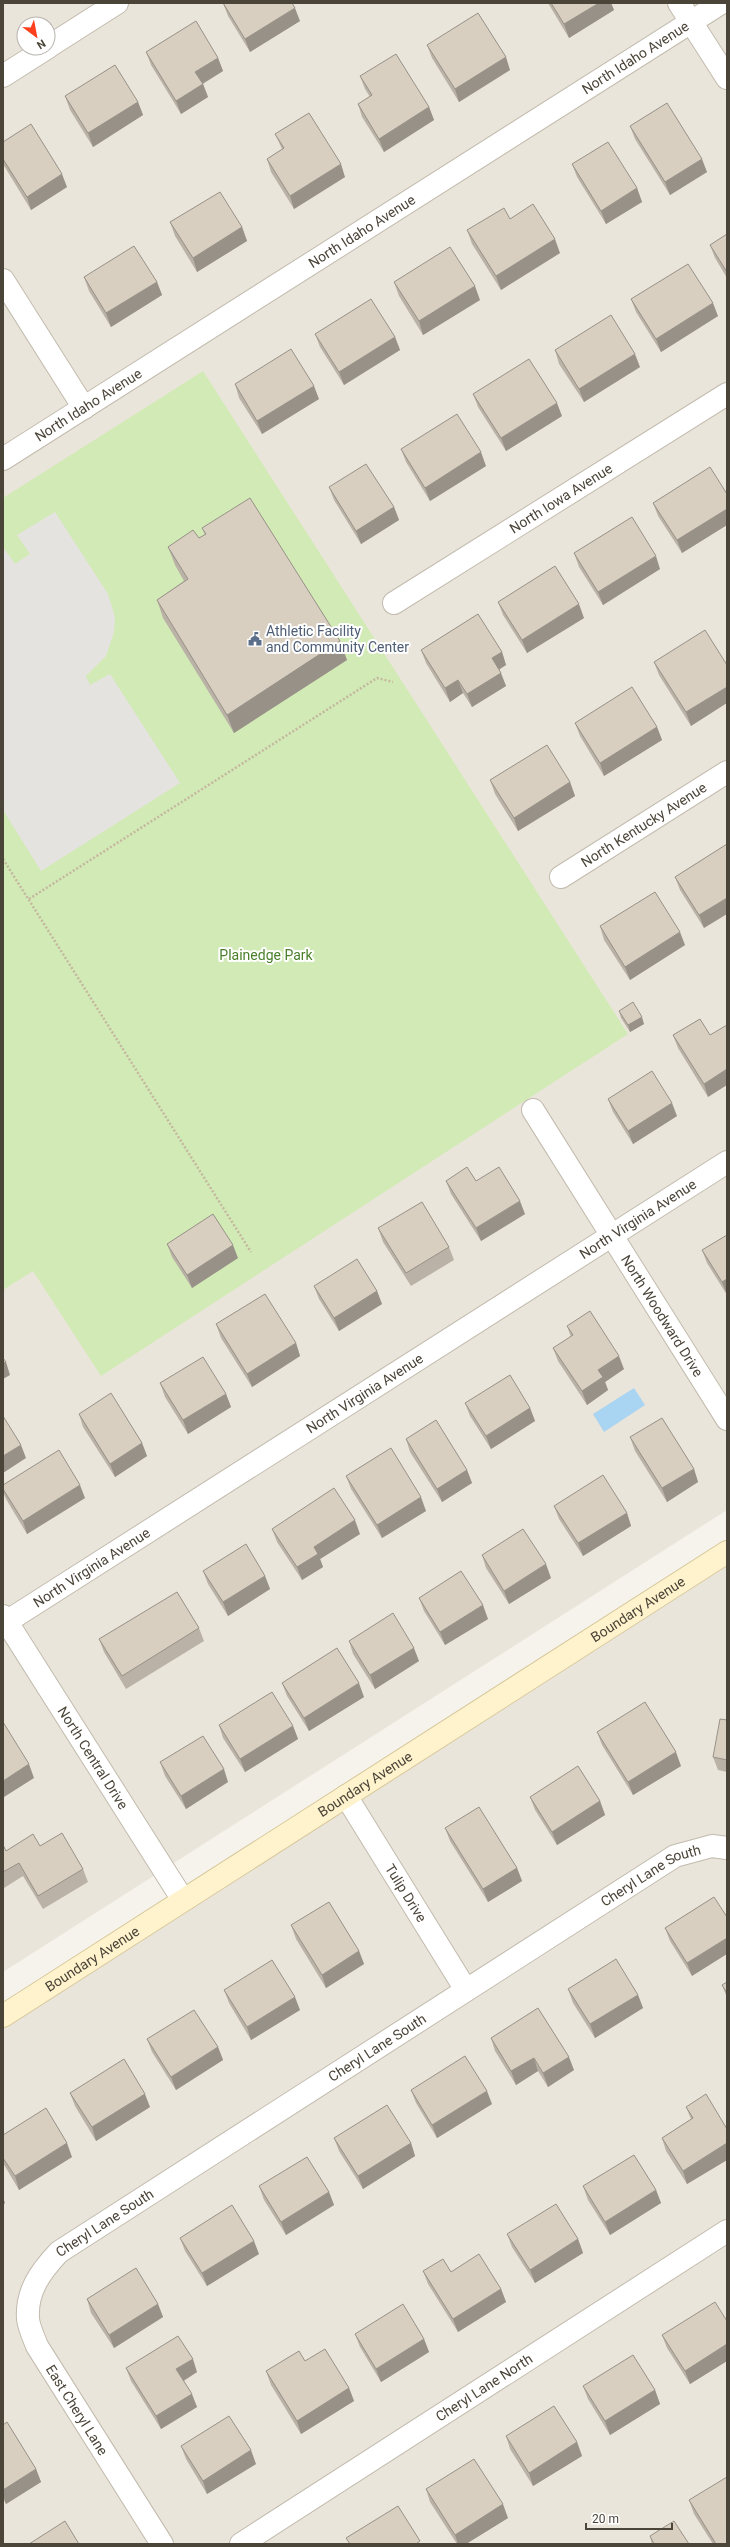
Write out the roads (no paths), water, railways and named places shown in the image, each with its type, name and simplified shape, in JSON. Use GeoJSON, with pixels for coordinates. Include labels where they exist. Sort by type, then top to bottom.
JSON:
{"type":"FeatureCollection","features":[{"type":"Feature","properties":{"kind":"main road","name":"Boundary Avenue"},"geometry":{"type":"LineString","coordinates":[[3,2016],[727,1552]]}},
{"type":"Feature","properties":{"kind":"street"},"geometry":{"type":"LineString","coordinates":[[56,42],[117,3]]}},
{"type":"Feature","properties":{"kind":"street"},"geometry":{"type":"LineString","coordinates":[[679,3],[727,78]]}},
{"type":"Feature","properties":{"kind":"street","name":"North Idaho Avenue"},"geometry":{"type":"LineString","coordinates":[[3,459],[721,3]]}},
{"type":"Feature","properties":{"kind":"street"},"geometry":{"type":"LineString","coordinates":[[3,76],[34,56]]}},
{"type":"Feature","properties":{"kind":"street"},"geometry":{"type":"LineString","coordinates":[[3,280],[84,408]]}},
{"type":"Feature","properties":{"kind":"street","name":"North Iowa Avenue"},"geometry":{"type":"LineString","coordinates":[[394,603],[727,394]]}},
{"type":"Feature","properties":{"kind":"street","name":"North Kentucky Avenue"},"geometry":{"type":"LineString","coordinates":[[561,877],[727,772]]}},
{"type":"Feature","properties":{"kind":"street","name":"North Woodward Drive"},"geometry":{"type":"LineString","coordinates":[[533,1110],[727,1419]]}},
{"type":"Feature","properties":{"kind":"street","name":"North Virginia Avenue"},"geometry":{"type":"LineString","coordinates":[[4,1620],[727,1162]]}},
{"type":"Feature","properties":{"kind":"street","name":"North Central Drive"},"geometry":{"type":"LineString","coordinates":[[4,1620],[183,1900]]}},
{"type":"Feature","properties":{"kind":"street","name":"Tulip Drive"},"geometry":{"type":"LineString","coordinates":[[346,1796],[466,1990]]}},
{"type":"Feature","properties":{"kind":"street","name":"Cheryl Lane South"},"geometry":{"type":"LineString","coordinates":[[43,2269],[59,2252],[676,1856],[712,1846],[724,1847]]}},
{"type":"Feature","properties":{"kind":"street","name":"Cheryl Lane North"},"geometry":{"type":"LineString","coordinates":[[241,2544],[727,2231]]}},
{"type":"Feature","properties":{"kind":"street","name":"East Cheryl Lane"},"geometry":{"type":"LineString","coordinates":[[43,2269],[31,2290],[28,2319],[37,2346],[162,2544]]}},
{"type":"Feature","properties":{"kind":"water"},"geometry":{"type":"Polygon","coordinates":[[[634,1388],[645,1405],[604,1432],[593,1414],[634,1388]]]}},
{"type":"Feature","properties":{"kind":"place","name":"Athletic Facility and Community Center"},"geometry":{"type":"Point","coordinates":[255,639]}},
{"type":"Feature","properties":{"kind":"park label","name":"Plainedge Park"},"geometry":{"type":"Point","coordinates":[266,955]}}]}
